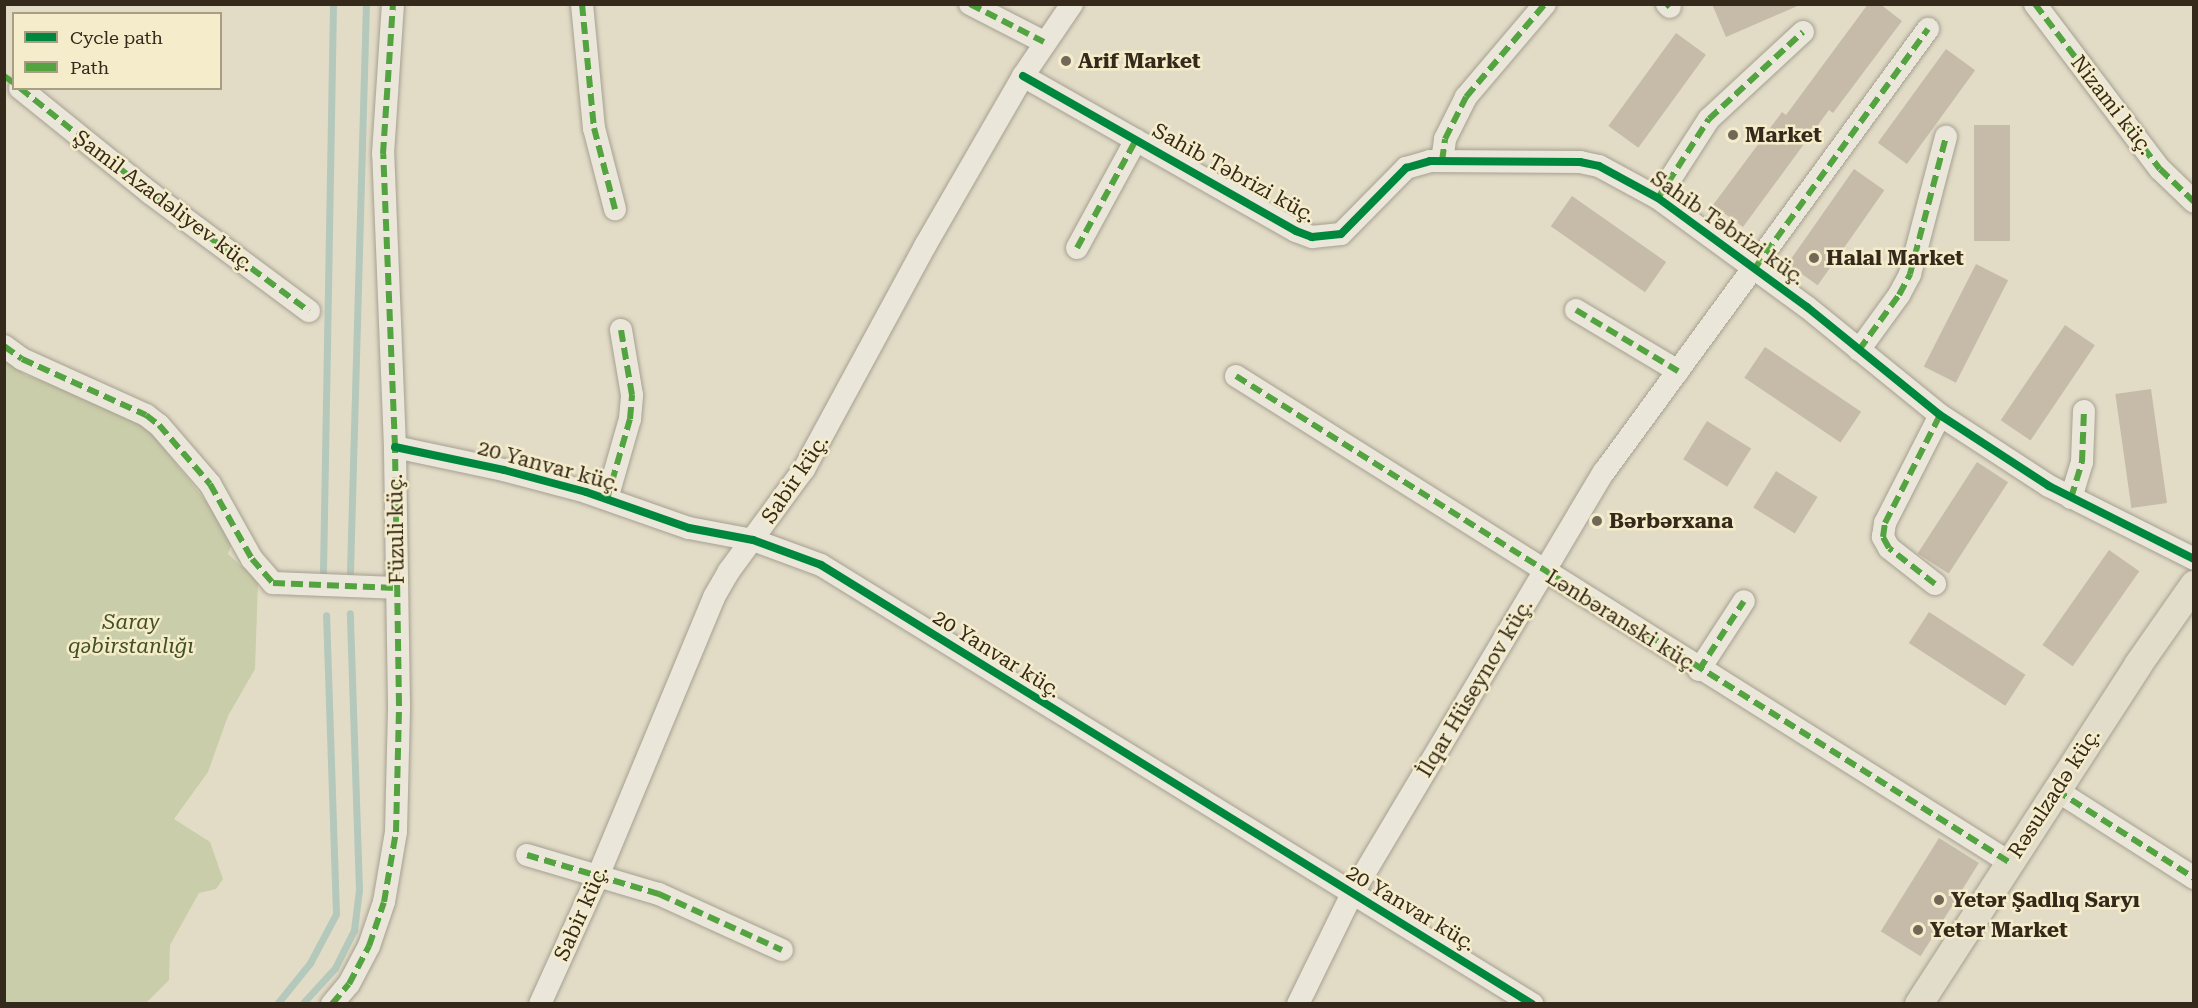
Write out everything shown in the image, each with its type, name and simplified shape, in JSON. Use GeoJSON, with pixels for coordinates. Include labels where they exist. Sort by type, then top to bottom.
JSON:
{"type":"FeatureCollection","features":[{"type":"Feature","properties":{"kind":"main road","name":"Rəsulzadə küç."},"geometry":{"type":"LineString","coordinates":[[1919,1004],[2056,790],[2193,585]]}},
{"type":"Feature","properties":{"kind":"street","name":"Füzuli küç."},"geometry":{"type":"LineString","coordinates":[[332,1004],[349,984],[369,946],[384,902],[396,832],[399,705],[395,447],[383,154],[393,4]]}},
{"type":"Feature","properties":{"kind":"street"},"geometry":{"type":"LineString","coordinates":[[582,4],[594,128],[615,209]]}},
{"type":"Feature","properties":{"kind":"street"},"geometry":{"type":"LineString","coordinates":[[970,4],[1044,42]]}},
{"type":"Feature","properties":{"kind":"street","name":"Sabir küç."},"geometry":{"type":"LineString","coordinates":[[540,1004],[598,876],[714,597],[804,469],[824,436],[926,246],[1023,76],[1072,4]]}},
{"type":"Feature","properties":{"kind":"street"},"geometry":{"type":"LineString","coordinates":[[1442,161],[1445,139],[1466,97],[1545,4]]}},
{"type":"Feature","properties":{"kind":"street","name":"Nizami küç."},"geometry":{"type":"LineString","coordinates":[[2035,4],[2160,169],[2193,202]]}},
{"type":"Feature","properties":{"kind":"street","name":"İlqar Hüseynov küç."},"geometry":{"type":"LineString","coordinates":[[1298,1004],[1352,894],[1604,472],[1928,29]]}},
{"type":"Feature","properties":{"kind":"street"},"geometry":{"type":"LineString","coordinates":[[1658,198],[1709,119],[1803,32]]}},
{"type":"Feature","properties":{"kind":"street","name":"Sahib Təbrizi küç."},"geometry":{"type":"LineString","coordinates":[[1023,76],[1296,231],[1312,237],[1341,234],[1406,168],[1442,161],[1580,162],[1599,166],[1626,178],[1658,198],[1755,268],[1828,323],[1940,415],[2071,498],[2193,559]]}},
{"type":"Feature","properties":{"kind":"street","name":"Şamil Azadəliyev küç."},"geometry":{"type":"LineString","coordinates":[[22,90],[150,194],[309,311]]}},
{"type":"Feature","properties":{"kind":"street"},"geometry":{"type":"LineString","coordinates":[[1859,350],[1899,295],[1910,274],[1946,137]]}},
{"type":"Feature","properties":{"kind":"street"},"geometry":{"type":"LineString","coordinates":[[1077,248],[1136,140]]}},
{"type":"Feature","properties":{"kind":"street"},"geometry":{"type":"LineString","coordinates":[[1576,310],[1678,371]]}},
{"type":"Feature","properties":{"kind":"street"},"geometry":{"type":"LineString","coordinates":[[607,499],[630,419],[632,395],[621,330]]}},
{"type":"Feature","properties":{"kind":"street"},"geometry":{"type":"LineString","coordinates":[[4,346],[22,359],[146,415],[159,425],[210,484],[252,559],[273,583],[396,588]]}},
{"type":"Feature","properties":{"kind":"street","name":"Lənbəranski küç."},"geometry":{"type":"LineString","coordinates":[[1236,376],[1699,670],[2009,862]]}},
{"type":"Feature","properties":{"kind":"street"},"geometry":{"type":"LineString","coordinates":[[2071,498],[2082,462],[2084,411]]}},
{"type":"Feature","properties":{"kind":"street"},"geometry":{"type":"LineString","coordinates":[[1935,584],[1889,548],[1883,537],[1885,523],[1940,415]]}},
{"type":"Feature","properties":{"kind":"street","name":"20 Yanvar küç."},"geometry":{"type":"LineString","coordinates":[[395,447],[504,470],[607,499],[689,528],[753,540],[821,565],[1532,1004]]}},
{"type":"Feature","properties":{"kind":"street"},"geometry":{"type":"LineString","coordinates":[[1699,670],[1744,601]]}},
{"type":"Feature","properties":{"kind":"street"},"geometry":{"type":"LineString","coordinates":[[2056,790],[2193,878]]}},
{"type":"Feature","properties":{"kind":"street"},"geometry":{"type":"LineString","coordinates":[[527,855],[659,894],[782,950]]}},
{"type":"Feature","properties":{"kind":"green space","name":"Saray qəbirstanlığı"},"geometry":{"type":"Polygon","coordinates":[[[4,359],[25,375],[92,397],[143,422],[234,537],[228,554],[258,581],[255,669],[228,716],[208,772],[174,819],[210,842],[223,879],[216,889],[199,893],[170,945],[169,980],[146,1003],[5,1003],[4,359]]]}},
{"type":"Feature","properties":{"kind":"building"},"geometry":{"type":"Polygon","coordinates":[[[1712,4],[1802,4],[1726,37],[1712,4]]]}},
{"type":"Feature","properties":{"kind":"building"},"geometry":{"type":"Polygon","coordinates":[[[1868,4],[1880,4],[1902,21],[1833,113],[1829,110],[1743,227],[1713,205],[1782,112],[1786,115],[1868,4]]]}},
{"type":"Feature","properties":{"kind":"building"},"geometry":{"type":"Polygon","coordinates":[[[1676,33],[1706,55],[1638,148],[1608,126],[1676,33]]]}},
{"type":"Feature","properties":{"kind":"building"},"geometry":{"type":"Polygon","coordinates":[[[1946,49],[1975,70],[1907,164],[1878,143],[1946,49]]]}},
{"type":"Feature","properties":{"kind":"building"},"geometry":{"type":"Polygon","coordinates":[[[1974,125],[2010,125],[2010,241],[1974,241],[1974,125]]]}},
{"type":"Feature","properties":{"kind":"building"},"geometry":{"type":"Polygon","coordinates":[[[1854,169],[1884,190],[1818,285],[1787,264],[1854,169]]]}},
{"type":"Feature","properties":{"kind":"building"},"geometry":{"type":"Polygon","coordinates":[[[1572,196],[1666,262],[1645,292],[1551,226],[1572,196]]]}},
{"type":"Feature","properties":{"kind":"building"},"geometry":{"type":"Polygon","coordinates":[[[1976,264],[2008,280],[1956,383],[1924,366],[1976,264]]]}},
{"type":"Feature","properties":{"kind":"building"},"geometry":{"type":"Polygon","coordinates":[[[2065,325],[2095,345],[2031,440],[2001,420],[2065,325]]]}},
{"type":"Feature","properties":{"kind":"building"},"geometry":{"type":"Polygon","coordinates":[[[1765,347],[1861,412],[1840,443],[1744,378],[1765,347]]]}},
{"type":"Feature","properties":{"kind":"building"},"geometry":{"type":"Polygon","coordinates":[[[2151,389],[2167,503],[2131,508],[2115,394],[2151,389]]]}},
{"type":"Feature","properties":{"kind":"building"},"geometry":{"type":"Polygon","coordinates":[[[1707,421],[1751,449],[1727,487],[1683,459],[1707,421]]]}},
{"type":"Feature","properties":{"kind":"building"},"geometry":{"type":"Polygon","coordinates":[[[1977,462],[2008,482],[1949,574],[1918,553],[1977,462]]]}},
{"type":"Feature","properties":{"kind":"building"},"geometry":{"type":"Polygon","coordinates":[[[1776,471],[1818,497],[1795,533],[1753,507],[1776,471]]]}},
{"type":"Feature","properties":{"kind":"building"},"geometry":{"type":"Polygon","coordinates":[[[2109,550],[2139,571],[2073,666],[2042,645],[2109,550]]]}},
{"type":"Feature","properties":{"kind":"building"},"geometry":{"type":"Polygon","coordinates":[[[1929,612],[2025,675],[2005,706],[1909,643],[1929,612]]]}},
{"type":"Feature","properties":{"kind":"building"},"geometry":{"type":"Polygon","coordinates":[[[1939,838],[1979,863],[1921,956],[1881,931],[1939,838]]]}},
{"type":"Feature","properties":{"kind":"waterway"},"geometry":{"type":"LineString","coordinates":[[323,572],[333,4]]}},
{"type":"Feature","properties":{"kind":"waterway"},"geometry":{"type":"LineString","coordinates":[[350,572],[366,4]]}},
{"type":"Feature","properties":{"kind":"waterway"},"geometry":{"type":"LineString","coordinates":[[302,1004],[335,968],[354,930],[359,890],[350,613]]}},
{"type":"Feature","properties":{"kind":"waterway"},"geometry":{"type":"LineString","coordinates":[[277,1004],[310,963],[336,914],[326,615]]}},
{"type":"Feature","properties":{"kind":"marked path"},"geometry":{"type":"LineString","coordinates":[[332,1004],[349,984],[369,946],[384,902],[396,832],[399,705],[395,447],[383,154],[393,4]]}},
{"type":"Feature","properties":{"kind":"marked path"},"geometry":{"type":"LineString","coordinates":[[582,4],[594,128],[615,209]]}},
{"type":"Feature","properties":{"kind":"marked path"},"geometry":{"type":"LineString","coordinates":[[970,4],[1044,42]]}},
{"type":"Feature","properties":{"kind":"marked path"},"geometry":{"type":"LineString","coordinates":[[1442,161],[1445,139],[1466,97],[1545,4]]}},
{"type":"Feature","properties":{"kind":"marked path"},"geometry":{"type":"LineString","coordinates":[[1667,4],[1670,7]]}},
{"type":"Feature","properties":{"kind":"marked path"},"geometry":{"type":"LineString","coordinates":[[2035,4],[2160,169],[2194,202]]}},
{"type":"Feature","properties":{"kind":"marked path"},"geometry":{"type":"LineString","coordinates":[[1755,268],[1928,29]]}},
{"type":"Feature","properties":{"kind":"marked path"},"geometry":{"type":"LineString","coordinates":[[1658,198],[1709,119],[1803,32]]}},
{"type":"Feature","properties":{"kind":"marked path"},"geometry":{"type":"LineString","coordinates":[[4,76],[12,82]]}},
{"type":"Feature","properties":{"kind":"marked path"},"geometry":{"type":"LineString","coordinates":[[22,90],[150,193],[309,311]]}},
{"type":"Feature","properties":{"kind":"marked path"},"geometry":{"type":"LineString","coordinates":[[1859,350],[1899,295],[1910,274],[1946,137]]}},
{"type":"Feature","properties":{"kind":"marked path"},"geometry":{"type":"LineString","coordinates":[[1077,248],[1136,140]]}},
{"type":"Feature","properties":{"kind":"marked path"},"geometry":{"type":"LineString","coordinates":[[1576,310],[1678,371]]}},
{"type":"Feature","properties":{"kind":"marked path"},"geometry":{"type":"LineString","coordinates":[[607,499],[630,419],[632,395],[621,330]]}},
{"type":"Feature","properties":{"kind":"marked path"},"geometry":{"type":"LineString","coordinates":[[4,346],[22,359],[146,415],[159,425],[210,484],[252,559],[273,583],[396,588]]}},
{"type":"Feature","properties":{"kind":"marked path"},"geometry":{"type":"LineString","coordinates":[[1236,376],[2009,862]]}},
{"type":"Feature","properties":{"kind":"marked path"},"geometry":{"type":"LineString","coordinates":[[2071,498],[2082,462],[2084,411]]}},
{"type":"Feature","properties":{"kind":"marked path"},"geometry":{"type":"LineString","coordinates":[[1935,584],[1889,548],[1883,537],[1885,523],[1940,415]]}},
{"type":"Feature","properties":{"kind":"marked path"},"geometry":{"type":"LineString","coordinates":[[1699,670],[1744,601]]}},
{"type":"Feature","properties":{"kind":"marked path"},"geometry":{"type":"LineString","coordinates":[[2056,790],[2194,878]]}},
{"type":"Feature","properties":{"kind":"marked path"},"geometry":{"type":"LineString","coordinates":[[527,855],[659,894],[782,950]]}},
{"type":"Feature","properties":{"kind":"cycle path"},"geometry":{"type":"LineString","coordinates":[[1023,76],[1296,231],[1312,237],[1341,234],[1406,168],[1430,161],[1580,162],[1599,166],[1658,198],[1807,307],[1940,415],[2049,486],[2194,559]]}},
{"type":"Feature","properties":{"kind":"cycle path"},"geometry":{"type":"LineString","coordinates":[[395,447],[504,470],[586,492],[689,528],[753,540],[821,565],[1532,1004]]}},
{"type":"Feature","properties":{"kind":"place","name":"Arif Market"},"geometry":{"type":"Point","coordinates":[1066,61]}},
{"type":"Feature","properties":{"kind":"place","name":"Market"},"geometry":{"type":"Point","coordinates":[1733,135]}},
{"type":"Feature","properties":{"kind":"place","name":"Halal Market"},"geometry":{"type":"Point","coordinates":[1814,258]}},
{"type":"Feature","properties":{"kind":"place","name":"Bərbərxana"},"geometry":{"type":"Point","coordinates":[1597,521]}},
{"type":"Feature","properties":{"kind":"place","name":"Yetər Şadlıq Saryı"},"geometry":{"type":"Point","coordinates":[1939,900]}},
{"type":"Feature","properties":{"kind":"place","name":"Yetər Market"},"geometry":{"type":"Point","coordinates":[1918,930]}}]}
